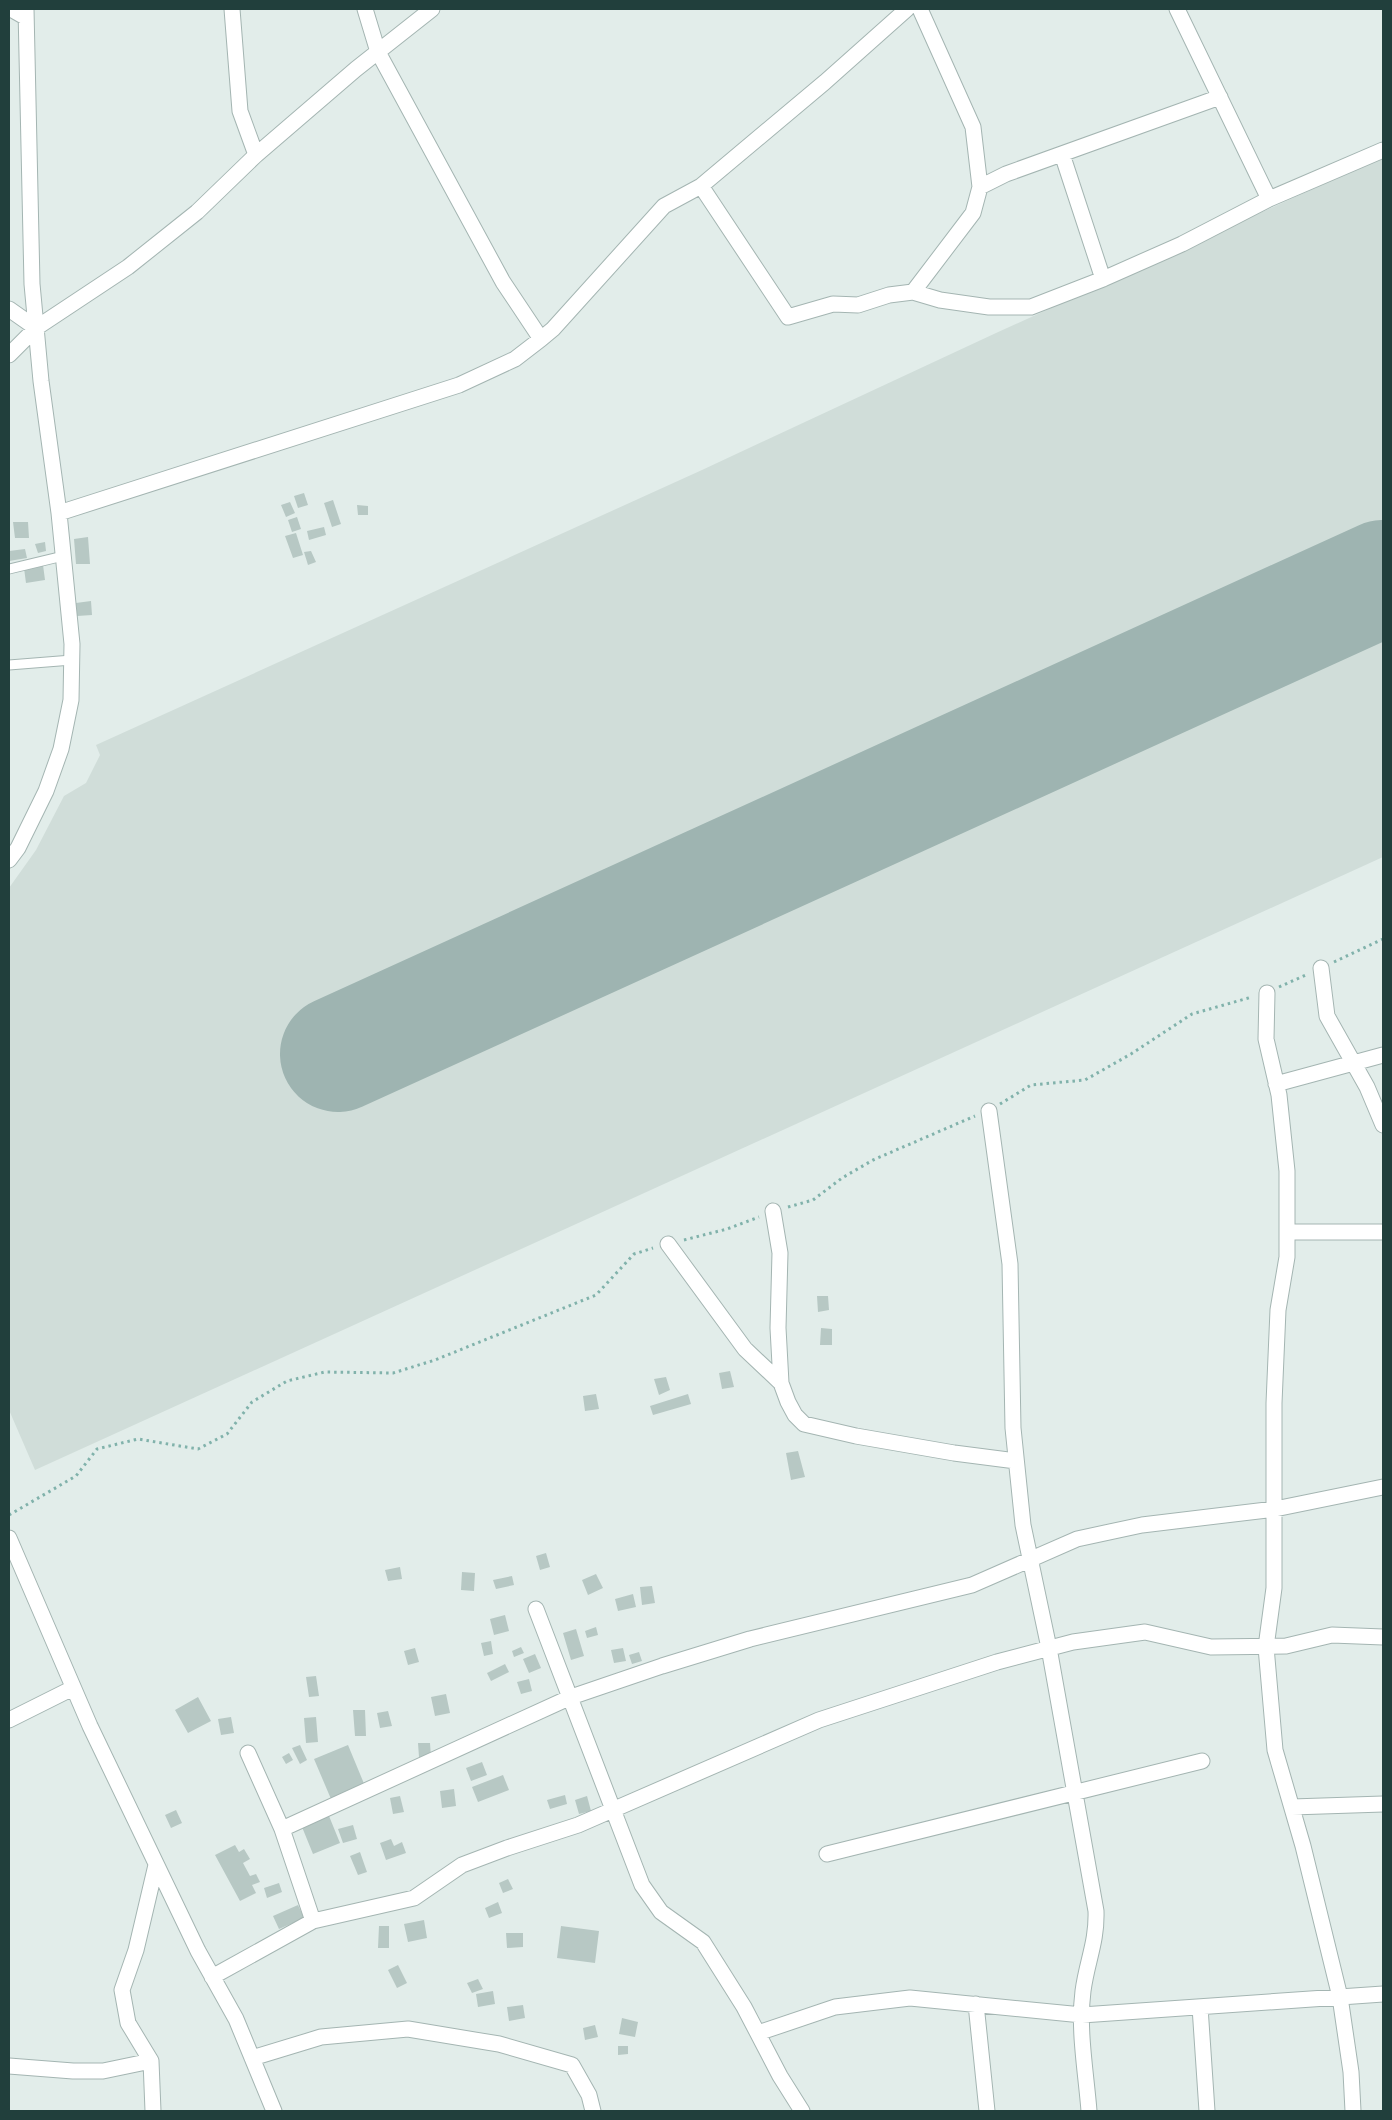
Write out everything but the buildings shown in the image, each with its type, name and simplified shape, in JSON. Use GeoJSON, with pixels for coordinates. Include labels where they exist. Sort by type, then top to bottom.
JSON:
{"type":"FeatureCollection","features":[{"type":"Feature","properties":{"kind":"street"},"geometry":{"type":"LineString","coordinates":[[9,860],[18,848],[46,791],[61,750],[71,700],[72,660],[59,513],[41,381],[32,284],[25,13],[11,9]]}},
{"type":"Feature","properties":{"kind":"street"},"geometry":{"type":"LineString","coordinates":[[232,9],[240,111],[256,155]]}},
{"type":"Feature","properties":{"kind":"street"},"geometry":{"type":"LineString","coordinates":[[364,9],[378,52],[503,282],[541,339]]}},
{"type":"Feature","properties":{"kind":"street"},"geometry":{"type":"LineString","coordinates":[[9,355],[36,328],[128,267],[197,212],[256,155],[432,9]]}},
{"type":"Feature","properties":{"kind":"street"},"geometry":{"type":"LineString","coordinates":[[59,513],[458,385],[515,359],[553,329],[664,206],[701,186],[825,82],[907,9]]}},
{"type":"Feature","properties":{"kind":"street"},"geometry":{"type":"LineString","coordinates":[[913,292],[972,213],[980,188],[973,127],[920,9]]}},
{"type":"Feature","properties":{"kind":"street"},"geometry":{"type":"LineString","coordinates":[[1177,9],[1269,199]]}},
{"type":"Feature","properties":{"kind":"street"},"geometry":{"type":"LineString","coordinates":[[980,188],[1006,174],[1220,97]]}},
{"type":"Feature","properties":{"kind":"street"},"geometry":{"type":"LineString","coordinates":[[701,186],[788,317],[833,304],[858,305],[889,295],[913,292],[940,300],[989,307],[1031,307],[1103,279],[1182,244],[1269,199],[1383,150]]}},
{"type":"Feature","properties":{"kind":"street"},"geometry":{"type":"LineString","coordinates":[[1062,154],[1103,279]]}},
{"type":"Feature","properties":{"kind":"street"},"geometry":{"type":"LineString","coordinates":[[9,309],[36,328]]}},
{"type":"Feature","properties":{"kind":"street"},"geometry":{"type":"LineString","coordinates":[[1321,968],[1327,1016],[1367,1087],[1383,1125]]}},
{"type":"Feature","properties":{"kind":"street"},"geometry":{"type":"LineString","coordinates":[[1266,992],[1266,1038],[1276,1084],[1287,1171],[1288,1257],[1278,1310],[1274,1403],[1274,1588],[1266,1647],[1275,1750],[1303,1846],[1340,1997],[1351,2072],[1352,2111]]}},
{"type":"Feature","properties":{"kind":"street"},"geometry":{"type":"LineString","coordinates":[[1276,1084],[1383,1055]]}},
{"type":"Feature","properties":{"kind":"street"},"geometry":{"type":"LineString","coordinates":[[990,1110],[1010,1264],[1013,1428],[1023,1525],[1049,1648],[1096,1911],[1095,1940],[1083,1991],[1082,2015],[1090,2111]]}},
{"type":"Feature","properties":{"kind":"street"},"geometry":{"type":"LineString","coordinates":[[773,1211],[780,1253],[778,1328],[781,1384],[795,1415],[804,1424],[885,1441],[1016,1461]]}},
{"type":"Feature","properties":{"kind":"street"},"geometry":{"type":"LineString","coordinates":[[1287,1232],[1383,1232]]}},
{"type":"Feature","properties":{"kind":"street"},"geometry":{"type":"LineString","coordinates":[[668,1244],[745,1349],[781,1384]]}},
{"type":"Feature","properties":{"kind":"street"},"geometry":{"type":"LineString","coordinates":[[282,1829],[571,1697],[750,1638],[972,1585],[1077,1539],[1142,1525],[1275,1509],[1383,1487]]}},
{"type":"Feature","properties":{"kind":"street"},"geometry":{"type":"LineString","coordinates":[[9,1538],[73,1688],[198,1951],[236,2019],[274,2111]]}},
{"type":"Feature","properties":{"kind":"street"},"geometry":{"type":"LineString","coordinates":[[536,1609],[642,1886],[661,1912],[703,1942],[744,2006],[802,2111]]}},
{"type":"Feature","properties":{"kind":"street"},"geometry":{"type":"LineString","coordinates":[[212,1977],[313,1921],[414,1898],[462,1866],[506,1848],[578,1825],[819,1720],[926,1684],[1049,1648],[1072,1642],[1145,1632],[1211,1647],[1286,1646],[1332,1635],[1383,1637]]}},
{"type":"Feature","properties":{"kind":"street"},"geometry":{"type":"LineString","coordinates":[[9,1720],[73,1688]]}},
{"type":"Feature","properties":{"kind":"street"},"geometry":{"type":"LineString","coordinates":[[248,1753],[282,1829],[313,1921]]}},
{"type":"Feature","properties":{"kind":"street"},"geometry":{"type":"LineString","coordinates":[[827,1854],[1202,1761]]}},
{"type":"Feature","properties":{"kind":"street"},"geometry":{"type":"LineString","coordinates":[[1292,1807],[1383,1804]]}},
{"type":"Feature","properties":{"kind":"street"},"geometry":{"type":"LineString","coordinates":[[153,2111],[151,2061],[128,2023],[122,1990],[136,1950],[156,1865]]}},
{"type":"Feature","properties":{"kind":"street"},"geometry":{"type":"LineString","coordinates":[[758,2033],[835,2007],[910,1998],[1082,2015],[1383,1994]]}},
{"type":"Feature","properties":{"kind":"street"},"geometry":{"type":"LineString","coordinates":[[976,2004],[987,2111]]}},
{"type":"Feature","properties":{"kind":"street"},"geometry":{"type":"LineString","coordinates":[[1200,2007],[1207,2111]]}},
{"type":"Feature","properties":{"kind":"street"},"geometry":{"type":"LineString","coordinates":[[252,2058],[321,2037],[408,2029],[499,2044],[572,2065],[588,2095],[592,2111]]}},
{"type":"Feature","properties":{"kind":"street"},"geometry":{"type":"LineString","coordinates":[[9,2066],[73,2071],[103,2071],[151,2061]]}},
{"type":"Feature","properties":{"kind":"lane"},"geometry":{"type":"LineString","coordinates":[[9,569],[63,556]]}},
{"type":"Feature","properties":{"kind":"lane"},"geometry":{"type":"LineString","coordinates":[[9,666],[72,660]]}},
{"type":"Feature","properties":{"kind":"path"},"geometry":{"type":"LineString","coordinates":[[9,1515],[76,1476],[97,1449],[138,1439],[198,1449],[228,1434],[252,1402],[287,1381],[325,1372],[393,1373],[435,1360],[596,1295],[634,1254],[727,1229],[773,1211],[813,1200],[842,1178],[873,1160],[990,1110],[1030,1085],[1085,1080],[1131,1054],[1192,1014],[1266,992],[1383,939]]}},
{"type":"Feature","properties":{"kind":"shaded area"},"geometry":{"type":"Polygon","coordinates":[[[1383,157],[1383,857],[35,1470],[9,1410],[9,888],[36,850],[64,796],[86,783],[100,755],[96,745],[702,470],[996,333],[1383,157]]]}},
{"type":"Feature","properties":{"kind":"runway"},"geometry":{"type":"LineString","coordinates":[[338,1054],[1383,578]]}}]}
